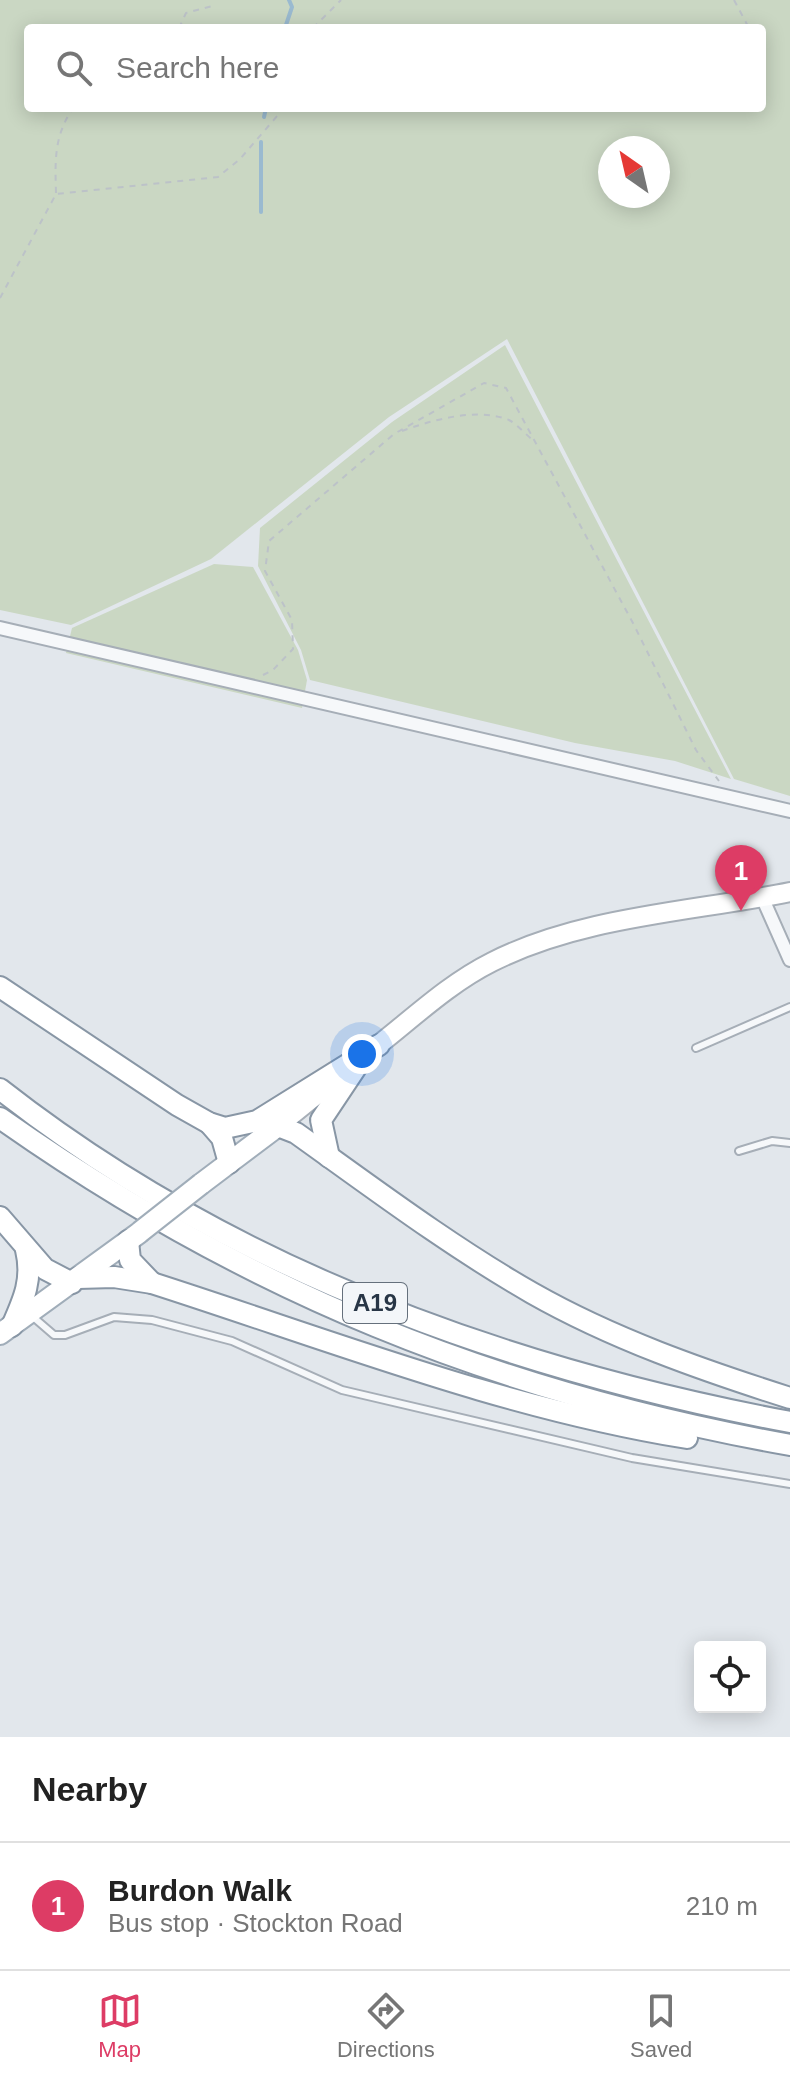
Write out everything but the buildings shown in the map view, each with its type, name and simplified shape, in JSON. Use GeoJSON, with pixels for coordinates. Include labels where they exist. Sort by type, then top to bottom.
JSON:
{"type":"FeatureCollection","features":[{"type":"Feature","properties":{"kind":"main road"},"geometry":{"type":"LineString","coordinates":[[6,1330],[134,1237],[449,989],[490,963],[521,949],[604,925],[790,892]]}},
{"type":"Feature","properties":{"kind":"main road"},"geometry":{"type":"LineString","coordinates":[[0,987],[209,1123],[222,1138],[229,1163]]}},
{"type":"Feature","properties":{"kind":"main road"},"geometry":{"type":"LineString","coordinates":[[209,1123],[239,1127],[257,1121],[371,1051]]}},
{"type":"Feature","properties":{"kind":"main road"},"geometry":{"type":"LineString","coordinates":[[329,1157],[321,1120],[371,1051]]}},
{"type":"Feature","properties":{"kind":"main road","name":"A19"},"geometry":{"type":"LineString","coordinates":[[0,1089],[112,1167],[201,1219],[366,1300],[551,1366],[684,1402],[790,1422]]}},
{"type":"Feature","properties":{"kind":"main road","name":"A19"},"geometry":{"type":"LineString","coordinates":[[0,1118],[112,1194],[196,1242],[355,1320],[515,1380],[695,1428],[790,1447]]}},
{"type":"Feature","properties":{"kind":"main road"},"geometry":{"type":"LineString","coordinates":[[278,1126],[296,1133],[534,1294],[694,1368],[790,1398]]}},
{"type":"Feature","properties":{"kind":"main road"},"geometry":{"type":"LineString","coordinates":[[0,1217],[45,1269],[75,1281],[114,1277],[152,1283],[371,1359],[480,1392],[639,1430],[753,1449],[790,1447]]}},
{"type":"Feature","properties":{"kind":"main road"},"geometry":{"type":"LineString","coordinates":[[134,1237],[130,1260],[152,1283]]}},
{"type":"Feature","properties":{"kind":"main road"},"geometry":{"type":"LineString","coordinates":[[6,1330],[26,1297],[30,1274],[24,1246]]}},
{"type":"Feature","properties":{"kind":"street"},"geometry":{"type":"LineString","coordinates":[[0,628],[790,811]]}},
{"type":"Feature","properties":{"kind":"street"},"geometry":{"type":"LineString","coordinates":[[762,897],[790,960]]}},
{"type":"Feature","properties":{"kind":"lane"},"geometry":{"type":"LineString","coordinates":[[696,1048],[790,1007]]}},
{"type":"Feature","properties":{"kind":"lane"},"geometry":{"type":"LineString","coordinates":[[739,1151],[772,1141],[790,1143]]}},
{"type":"Feature","properties":{"kind":"lane"},"geometry":{"type":"LineString","coordinates":[[30,1314],[54,1335],[65,1335],[114,1317],[186,1327],[232,1341],[342,1390],[632,1458],[790,1484]]}},
{"type":"Feature","properties":{"kind":"path"},"geometry":{"type":"LineString","coordinates":[[317,24],[341,0]]}},
{"type":"Feature","properties":{"kind":"path"},"geometry":{"type":"LineString","coordinates":[[734,0],[747,24]]}},
{"type":"Feature","properties":{"kind":"path"},"geometry":{"type":"LineString","coordinates":[[181,24],[186,13],[216,5]]}},
{"type":"Feature","properties":{"kind":"path"},"geometry":{"type":"LineString","coordinates":[[0,298],[56,194],[55,147],[60,127],[70,112]]}},
{"type":"Feature","properties":{"kind":"path"},"geometry":{"type":"LineString","coordinates":[[56,194],[218,177],[240,159],[279,112]]}},
{"type":"Feature","properties":{"kind":"path"},"geometry":{"type":"LineString","coordinates":[[243,684],[273,670],[293,649],[292,620],[265,571],[269,541],[394,434],[484,383],[506,388],[634,625],[696,750],[732,798]]}},
{"type":"Feature","properties":{"kind":"path"},"geometry":{"type":"LineString","coordinates":[[394,434],[440,417],[465,416],[509,420],[534,442]]}},
{"type":"Feature","properties":{"kind":"green space"},"geometry":{"type":"Polygon","coordinates":[[[0,0],[790,0],[790,796],[734,779],[507,339],[389,417],[211,559],[71,625],[0,610],[0,0]]]}},
{"type":"Feature","properties":{"kind":"green space"},"geometry":{"type":"Polygon","coordinates":[[[505,345],[731,779],[675,761],[575,743],[310,680],[301,650],[258,566],[260,528],[392,422],[505,345]]]}},
{"type":"Feature","properties":{"kind":"green space"},"geometry":{"type":"Polygon","coordinates":[[[214,564],[253,567],[298,650],[307,680],[302,708],[66,653],[72,628],[214,564]]]}},
{"type":"Feature","properties":{"kind":"waterway"},"geometry":{"type":"LineString","coordinates":[[286,24],[292,7],[289,0]]}},
{"type":"Feature","properties":{"kind":"waterway"},"geometry":{"type":"LineString","coordinates":[[264,117],[265,112]]}},
{"type":"Feature","properties":{"kind":"waterway"},"geometry":{"type":"LineString","coordinates":[[261,142],[261,212]]}},
{"type":"Feature","properties":{"kind":"place","name":"Burdon Walk"},"geometry":{"type":"Point","coordinates":[741,911]}}]}
